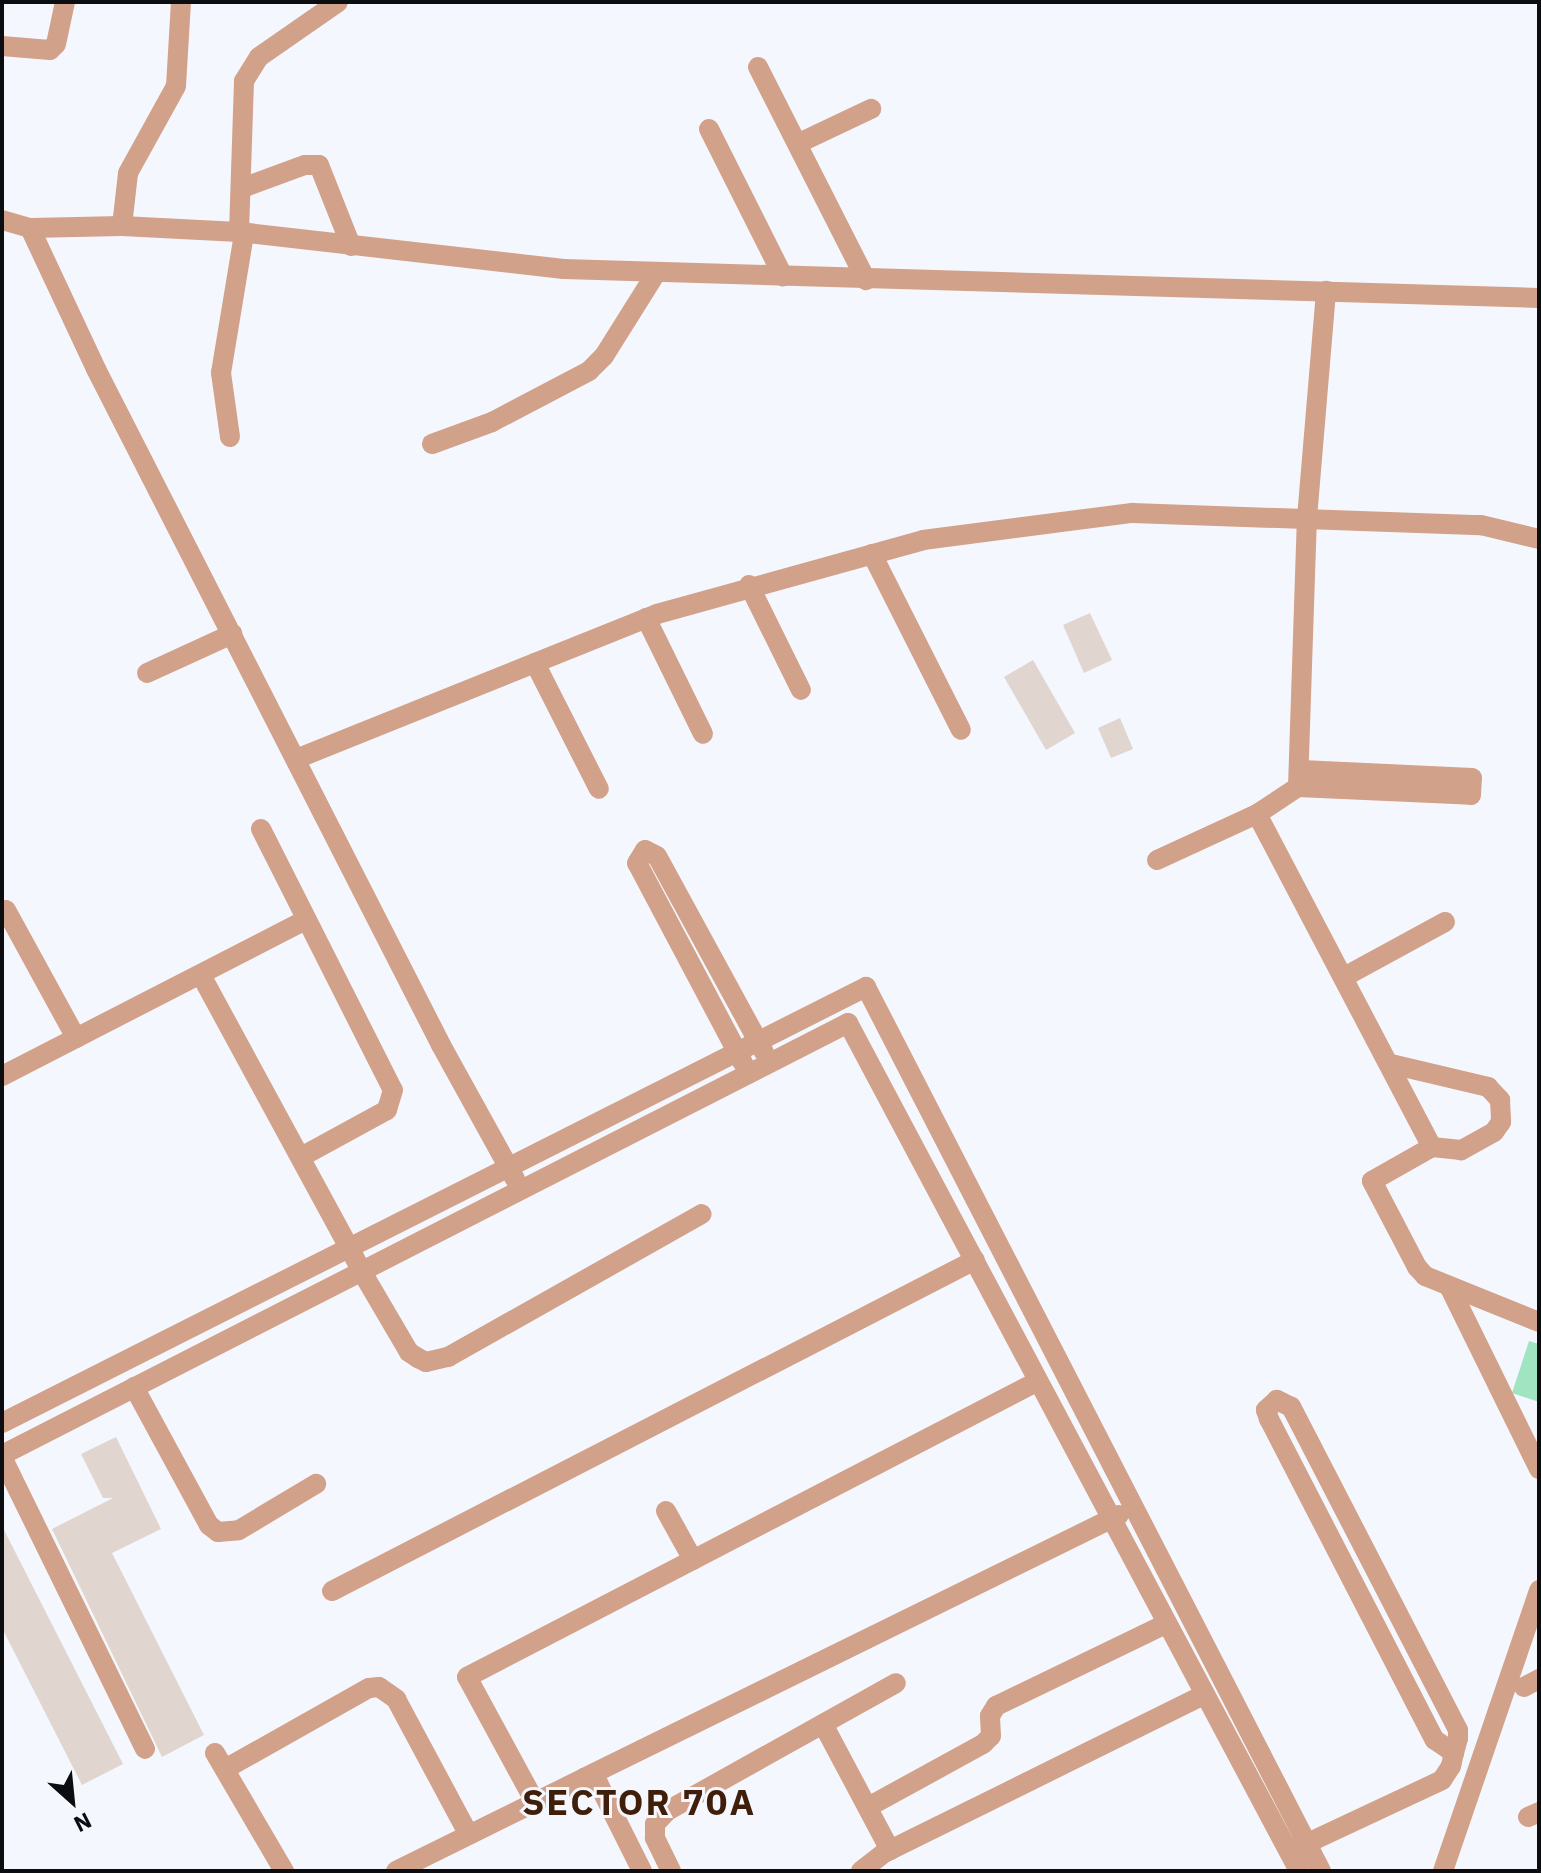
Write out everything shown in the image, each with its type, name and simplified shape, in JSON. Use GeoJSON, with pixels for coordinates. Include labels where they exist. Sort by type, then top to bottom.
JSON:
{"type":"FeatureCollection","features":[{"type":"Feature","properties":{"kind":"street"},"geometry":{"type":"LineString","coordinates":[[2,46],[50,50],[56,44],[65,2]]}},
{"type":"Feature","properties":{"kind":"street"},"geometry":{"type":"LineString","coordinates":[[122,226],[128,173],[176,86],[181,2]]}},
{"type":"Feature","properties":{"kind":"street"},"geometry":{"type":"LineString","coordinates":[[230,437],[221,373],[241,233],[243,97],[250,68],[301,24],[338,2]]}},
{"type":"Feature","properties":{"kind":"street"},"geometry":{"type":"LineString","coordinates":[[758,67],[866,280]]}},
{"type":"Feature","properties":{"kind":"street"},"geometry":{"type":"LineString","coordinates":[[799,143],[871,109]]}},
{"type":"Feature","properties":{"kind":"street"},"geometry":{"type":"LineString","coordinates":[[709,129],[783,276]]}},
{"type":"Feature","properties":{"kind":"street"},"geometry":{"type":"LineString","coordinates":[[242,188],[305,165],[319,165],[351,246]]}},
{"type":"Feature","properties":{"kind":"street"},"geometry":{"type":"LineString","coordinates":[[2,220],[30,228],[122,226],[241,233],[564,269],[1539,298]]}},
{"type":"Feature","properties":{"kind":"street"},"geometry":{"type":"LineString","coordinates":[[30,228],[232,634],[523,1193]]}},
{"type":"Feature","properties":{"kind":"street"},"geometry":{"type":"LineString","coordinates":[[432,444],[492,422],[589,371],[604,356],[656,273]]}},
{"type":"Feature","properties":{"kind":"street"},"geometry":{"type":"LineString","coordinates":[[1299,778],[1307,518],[1326,291]]}},
{"type":"Feature","properties":{"kind":"street"},"geometry":{"type":"LineString","coordinates":[[296,759],[646,618],[749,585],[923,540],[1132,513],[1481,525],[1539,539]]}},
{"type":"Feature","properties":{"kind":"street"},"geometry":{"type":"LineString","coordinates":[[872,554],[961,730]]}},
{"type":"Feature","properties":{"kind":"street"},"geometry":{"type":"LineString","coordinates":[[749,585],[801,690]]}},
{"type":"Feature","properties":{"kind":"street"},"geometry":{"type":"LineString","coordinates":[[646,618],[703,734]]}},
{"type":"Feature","properties":{"kind":"street"},"geometry":{"type":"LineString","coordinates":[[147,673],[232,634]]}},
{"type":"Feature","properties":{"kind":"street"},"geometry":{"type":"LineString","coordinates":[[535,663],[599,789]]}},
{"type":"Feature","properties":{"kind":"street"},"geometry":{"type":"LineString","coordinates":[[1157,860],[1257,814],[1299,778],[1472,778],[1471,795],[1299,778]]}},
{"type":"Feature","properties":{"kind":"street"},"geometry":{"type":"LineString","coordinates":[[1257,814],[1432,1147]]}},
{"type":"Feature","properties":{"kind":"street"},"geometry":{"type":"LineString","coordinates":[[261,829],[393,1090],[387,1110],[303,1156]]}},
{"type":"Feature","properties":{"kind":"street"},"geometry":{"type":"LineString","coordinates":[[751,1077],[637,863],[645,850],[657,856],[772,1065]]}},
{"type":"Feature","properties":{"kind":"street"},"geometry":{"type":"LineString","coordinates":[[2,912],[6,910],[76,1038]]}},
{"type":"Feature","properties":{"kind":"street"},"geometry":{"type":"LineString","coordinates":[[2,1076],[306,920]]}},
{"type":"Feature","properties":{"kind":"street"},"geometry":{"type":"LineString","coordinates":[[1344,977],[1445,922]]}},
{"type":"Feature","properties":{"kind":"street"},"geometry":{"type":"LineString","coordinates":[[201,975],[303,1156],[362,1272],[409,1352],[426,1362],[439,1360],[702,1214]]}},
{"type":"Feature","properties":{"kind":"street"},"geometry":{"type":"LineString","coordinates":[[2,1423],[866,987],[1133,1507],[1298,1848],[1299,1871]]}},
{"type":"Feature","properties":{"kind":"street"},"geometry":{"type":"LineString","coordinates":[[145,1749],[2,1456],[523,1193],[528,1186],[751,1077],[848,1023],[1204,1695],[1298,1848],[1321,1871]]}},
{"type":"Feature","properties":{"kind":"street"},"geometry":{"type":"LineString","coordinates":[[1391,1064],[1488,1087],[1500,1100],[1501,1122],[1494,1132],[1461,1150],[1432,1147],[1372,1181],[1417,1267],[1449,1286],[1539,1322]]}},
{"type":"Feature","properties":{"kind":"street"},"geometry":{"type":"LineString","coordinates":[[332,1591],[975,1260]]}},
{"type":"Feature","properties":{"kind":"street"},"geometry":{"type":"LineString","coordinates":[[1449,1286],[1539,1469]]}},
{"type":"Feature","properties":{"kind":"street"},"geometry":{"type":"LineString","coordinates":[[535,1802],[467,1677],[1038,1381]]}},
{"type":"Feature","properties":{"kind":"street"},"geometry":{"type":"LineString","coordinates":[[134,1387],[209,1525],[218,1532],[239,1530],[316,1484]]}},
{"type":"Feature","properties":{"kind":"street"},"geometry":{"type":"LineString","coordinates":[[1298,1848],[1442,1780],[1454,1753],[1458,1730],[1291,1407],[1277,1400],[1266,1410],[1269,1419],[1435,1740],[1454,1753]]}},
{"type":"Feature","properties":{"kind":"street"},"geometry":{"type":"LineString","coordinates":[[396,1871],[1133,1507]]}},
{"type":"Feature","properties":{"kind":"street"},"geometry":{"type":"LineString","coordinates":[[666,1511],[693,1560]]}},
{"type":"Feature","properties":{"kind":"street"},"geometry":{"type":"LineString","coordinates":[[1443,1871],[1539,1590]]}},
{"type":"Feature","properties":{"kind":"street"},"geometry":{"type":"LineString","coordinates":[[868,1807],[983,1744],[991,1736],[990,1716],[996,1706],[1166,1624]]}},
{"type":"Feature","properties":{"kind":"street"},"geometry":{"type":"LineString","coordinates":[[671,1871],[655,1838],[655,1824],[667,1811],[896,1683]]}},
{"type":"Feature","properties":{"kind":"street"},"geometry":{"type":"LineString","coordinates":[[284,1871],[220,1761],[379,1687],[396,1699],[468,1833]]}},
{"type":"Feature","properties":{"kind":"street"},"geometry":{"type":"LineString","coordinates":[[861,1871],[890,1850],[1204,1695]]}},
{"type":"Feature","properties":{"kind":"street"},"geometry":{"type":"LineString","coordinates":[[823,1724],[890,1850]]}},
{"type":"Feature","properties":{"kind":"street"},"geometry":{"type":"LineString","coordinates":[[584,1778],[598,1783],[642,1871]]}},
{"type":"Feature","properties":{"kind":"green space"},"geometry":{"type":"Polygon","coordinates":[[[1529,1341],[1539,1344],[1539,1402],[1512,1393],[1529,1341]]]}},
{"type":"Feature","properties":{"kind":"building"},"geometry":{"type":"Polygon","coordinates":[[[1090,613],[1112,660],[1084,673],[1063,625],[1090,613]]]}},
{"type":"Feature","properties":{"kind":"building"},"geometry":{"type":"Polygon","coordinates":[[[1033,660],[1075,733],[1046,750],[1004,677],[1033,660]]]}},
{"type":"Feature","properties":{"kind":"building"},"geometry":{"type":"Polygon","coordinates":[[[1120,718],[1133,749],[1111,758],[1098,728],[1120,718]]]}},
{"type":"Feature","properties":{"kind":"building"},"geometry":{"type":"Polygon","coordinates":[[[116,1437],[161,1529],[112,1553],[204,1735],[162,1757],[52,1529],[113,1498],[103,1498],[81,1454],[116,1437]]]}},
{"type":"Feature","properties":{"kind":"building"},"geometry":{"type":"Polygon","coordinates":[[[2,1526],[123,1764],[82,1785],[2,1628],[2,1526]]]}},
{"type":"Feature","properties":{"kind":"district","name":"SECTOR 70A"},"geometry":{"type":"Point","coordinates":[639,1802]}}]}
